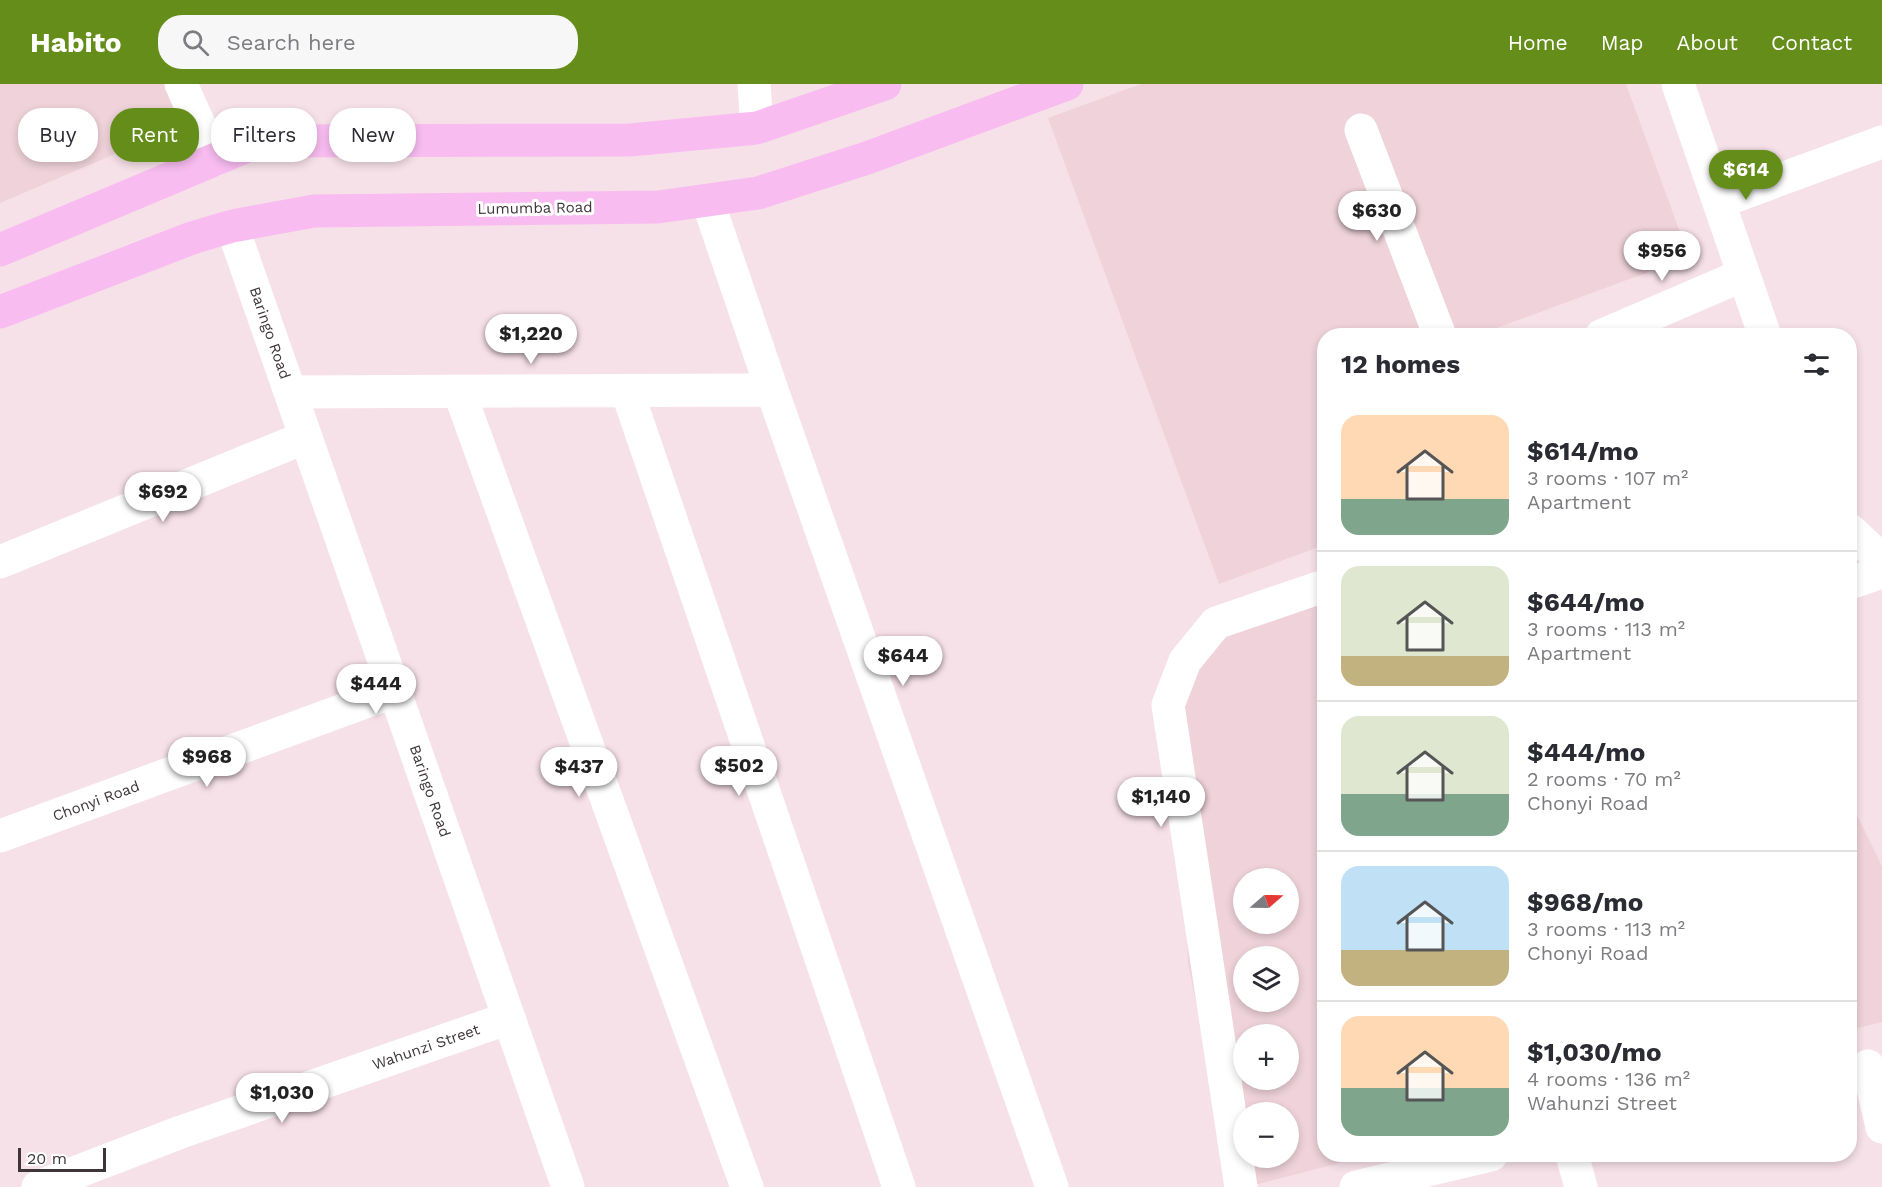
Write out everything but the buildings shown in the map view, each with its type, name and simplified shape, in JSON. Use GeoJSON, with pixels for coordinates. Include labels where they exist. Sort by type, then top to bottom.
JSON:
{"type":"FeatureCollection","features":[{"type":"Feature","properties":{"kind":"main road"},"geometry":{"type":"LineString","coordinates":[[317,141],[630,140],[757,128],[885,84]]}},
{"type":"Feature","properties":{"kind":"main road","name":"Lumumba Road"},"geometry":{"type":"LineString","coordinates":[[0,312],[192,238],[232,226],[314,211],[658,207],[708,202],[758,193],[867,158],[1067,84]]}},
{"type":"Feature","properties":{"kind":"main road"},"geometry":{"type":"LineString","coordinates":[[0,250],[211,162]]}},
{"type":"Feature","properties":{"kind":"street"},"geometry":{"type":"LineString","coordinates":[[181,84],[211,151]]}},
{"type":"Feature","properties":{"kind":"street"},"geometry":{"type":"LineString","coordinates":[[754,84],[757,128]]}},
{"type":"Feature","properties":{"kind":"street"},"geometry":{"type":"LineString","coordinates":[[1678,84],[1762,328]]}},
{"type":"Feature","properties":{"kind":"street"},"geometry":{"type":"LineString","coordinates":[[1361,130],[1437,328]]}},
{"type":"Feature","properties":{"kind":"street"},"geometry":{"type":"LineString","coordinates":[[1719,202],[1882,142]]}},
{"type":"Feature","properties":{"kind":"street"},"geometry":{"type":"LineString","coordinates":[[708,202],[1052,1187]]}},
{"type":"Feature","properties":{"kind":"street","name":"Baringo Road"},"geometry":{"type":"LineString","coordinates":[[232,226],[568,1187]]}},
{"type":"Feature","properties":{"kind":"street"},"geometry":{"type":"LineString","coordinates":[[1620,328],[1743,275]]}},
{"type":"Feature","properties":{"kind":"street"},"geometry":{"type":"LineString","coordinates":[[627,390],[899,1187]]}},
{"type":"Feature","properties":{"kind":"street"},"geometry":{"type":"LineString","coordinates":[[291,392],[772,390]]}},
{"type":"Feature","properties":{"kind":"street"},"geometry":{"type":"LineString","coordinates":[[459,391],[747,1187]]}},
{"type":"Feature","properties":{"kind":"street"},"geometry":{"type":"LineString","coordinates":[[0,562],[306,437]]}},
{"type":"Feature","properties":{"kind":"street"},"geometry":{"type":"LineString","coordinates":[[1857,537],[1882,560]]}},
{"type":"Feature","properties":{"kind":"street"},"geometry":{"type":"LineString","coordinates":[[1857,581],[1882,572]]}},
{"type":"Feature","properties":{"kind":"street"},"geometry":{"type":"LineString","coordinates":[[1241,1187],[1168,705],[1185,661],[1216,623],[1317,588]]}},
{"type":"Feature","properties":{"kind":"street","name":"Chonyi Road"},"geometry":{"type":"LineString","coordinates":[[0,836],[395,692]]}},
{"type":"Feature","properties":{"kind":"street","name":"Wahunzi Street"},"geometry":{"type":"LineString","coordinates":[[38,1187],[181,1132],[509,1018]]}},
{"type":"Feature","properties":{"kind":"street"},"geometry":{"type":"LineString","coordinates":[[1867,1066],[1882,1127]]}},
{"type":"Feature","properties":{"kind":"street"},"geometry":{"type":"LineString","coordinates":[[1356,1187],[1461,1162]]}},
{"type":"Feature","properties":{"kind":"street"},"geometry":{"type":"LineString","coordinates":[[1574,1162],[1581,1187]]}},
{"type":"Feature","properties":{"kind":"shaded area"},"geometry":{"type":"Polygon","coordinates":[[[0,84],[165,84],[176,108],[110,108],[110,156],[98,161],[98,108],[18,108],[18,162],[96,162],[0,203],[0,84]]]}},
{"type":"Feature","properties":{"kind":"shaded area"},"geometry":{"type":"Polygon","coordinates":[[[1141,84],[1626,84],[1689,257],[1497,328],[1317,328],[1317,548],[1219,584],[1048,118],[1141,84]]]}},
{"type":"Feature","properties":{"kind":"shaded area"},"geometry":{"type":"Polygon","coordinates":[[[1317,602],[1317,1162],[1343,1162],[1247,1187],[1234,1187],[1188,963],[1177,653],[1317,602]]]}},
{"type":"Feature","properties":{"kind":"shaded area"},"geometry":{"type":"Polygon","coordinates":[[[1857,815],[1882,866],[1882,1022],[1857,1028],[1857,815]]]}}]}
